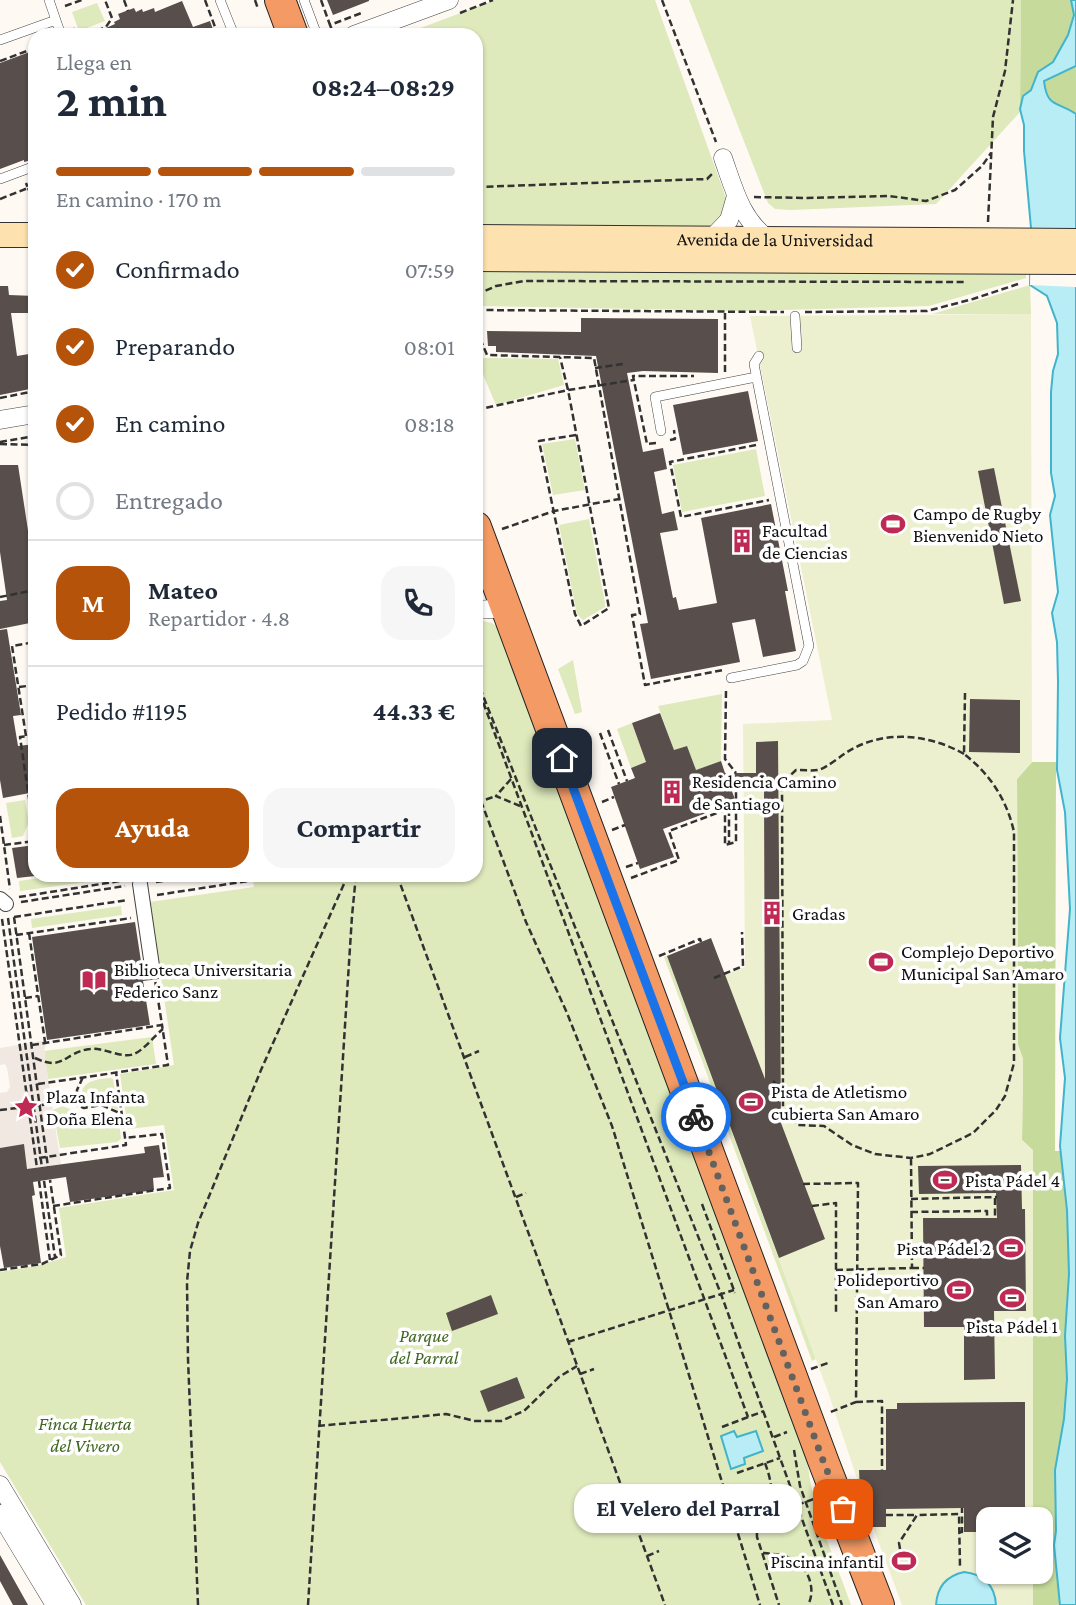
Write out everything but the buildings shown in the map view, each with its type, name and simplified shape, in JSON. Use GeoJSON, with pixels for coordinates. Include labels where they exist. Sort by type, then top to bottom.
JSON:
{"type":"FeatureCollection","features":[{"type":"Feature","properties":{"kind":"highway"},"geometry":{"type":"LineString","coordinates":[[280,0],[290,28]]}},
{"type":"Feature","properties":{"kind":"highway"},"geometry":{"type":"LineString","coordinates":[[488,529],[507,608],[879,1605]]}},
{"type":"Feature","properties":{"kind":"highway"},"geometry":{"type":"LineString","coordinates":[[824,1463],[826,1501],[862,1605]]}},
{"type":"Feature","properties":{"kind":"main road"},"geometry":{"type":"LineString","coordinates":[[0,235],[28,235]]}},
{"type":"Feature","properties":{"kind":"main road","name":"Avenida de la Universidad"},"geometry":{"type":"LineString","coordinates":[[483,237],[988,241],[1030,262]]}},
{"type":"Feature","properties":{"kind":"main road","name":"Avenida de la Universidad"},"geometry":{"type":"LineString","coordinates":[[1030,262],[1076,241]]}},
{"type":"Feature","properties":{"kind":"main road","name":"Avenida de la Universidad"},"geometry":{"type":"LineString","coordinates":[[483,260],[1076,262]]}},
{"type":"Feature","properties":{"kind":"street"},"geometry":{"type":"LineString","coordinates":[[373,28],[449,0]]}},
{"type":"Feature","properties":{"kind":"street"},"geometry":{"type":"LineString","coordinates":[[718,166],[743,196],[753,226],[768,239]]}},
{"type":"Feature","properties":{"kind":"street"},"geometry":{"type":"LineString","coordinates":[[713,237],[729,220],[743,196]]}},
{"type":"Feature","properties":{"kind":"street"},"geometry":{"type":"LineString","coordinates":[[0,421],[28,415]]}},
{"type":"Feature","properties":{"kind":"street"},"geometry":{"type":"LineString","coordinates":[[483,610],[507,608]]}},
{"type":"Feature","properties":{"kind":"street"},"geometry":{"type":"LineString","coordinates":[[136,882],[154,973]]}},
{"type":"Feature","properties":{"kind":"street"},"geometry":{"type":"LineString","coordinates":[[2,1497],[55,1605]]}},
{"type":"Feature","properties":{"kind":"street"},"geometry":{"type":"LineString","coordinates":[[2,1497],[72,1605]]}},
{"type":"Feature","properties":{"kind":"lane"},"geometry":{"type":"LineString","coordinates":[[48,0],[59,28]]}},
{"type":"Feature","properties":{"kind":"lane"},"geometry":{"type":"LineString","coordinates":[[220,0],[231,28]]}},
{"type":"Feature","properties":{"kind":"lane"},"geometry":{"type":"LineString","coordinates":[[304,0],[314,28]]}},
{"type":"Feature","properties":{"kind":"lane"},"geometry":{"type":"LineString","coordinates":[[34,28],[56,20]]}},
{"type":"Feature","properties":{"kind":"lane"},"geometry":{"type":"LineString","coordinates":[[0,40],[28,30]]}},
{"type":"Feature","properties":{"kind":"lane"},"geometry":{"type":"LineString","coordinates":[[0,179],[28,169]]}},
{"type":"Feature","properties":{"kind":"lane"},"geometry":{"type":"LineString","coordinates":[[794,316],[797,348]]}},
{"type":"Feature","properties":{"kind":"lane"},"geometry":{"type":"LineString","coordinates":[[731,678],[797,665],[803,661],[809,646],[756,377],[754,364],[758,356]]}},
{"type":"Feature","properties":{"kind":"lane"},"geometry":{"type":"LineString","coordinates":[[661,431],[654,397],[756,377]]}},
{"type":"Feature","properties":{"kind":"path"},"geometry":{"type":"LineString","coordinates":[[68,15],[65,6],[82,0]]}},
{"type":"Feature","properties":{"kind":"path"},"geometry":{"type":"LineString","coordinates":[[104,28],[112,18],[105,0]]}},
{"type":"Feature","properties":{"kind":"path"},"geometry":{"type":"LineString","coordinates":[[124,0],[128,11]]}},
{"type":"Feature","properties":{"kind":"path"},"geometry":{"type":"LineString","coordinates":[[205,0],[215,28]]}},
{"type":"Feature","properties":{"kind":"path"},"geometry":{"type":"LineString","coordinates":[[321,0],[331,28]]}},
{"type":"Feature","properties":{"kind":"path"},"geometry":{"type":"LineString","coordinates":[[483,187],[707,179],[718,166],[662,0]]}},
{"type":"Feature","properties":{"kind":"path"},"geometry":{"type":"LineString","coordinates":[[988,241],[987,211],[993,117],[1005,71],[1013,0]]}},
{"type":"Feature","properties":{"kind":"path"},"geometry":{"type":"LineString","coordinates":[[330,24],[375,8]]}},
{"type":"Feature","properties":{"kind":"path"},"geometry":{"type":"LineString","coordinates":[[71,24],[73,28]]}},
{"type":"Feature","properties":{"kind":"path"},"geometry":{"type":"LineString","coordinates":[[0,61],[28,51]]}},
{"type":"Feature","properties":{"kind":"path"},"geometry":{"type":"LineString","coordinates":[[743,196],[806,198],[889,195],[926,201],[955,190],[982,166],[991,153]]}},
{"type":"Feature","properties":{"kind":"path"},"geometry":{"type":"LineString","coordinates":[[0,199],[28,188],[24,176]]}},
{"type":"Feature","properties":{"kind":"path"},"geometry":{"type":"LineString","coordinates":[[483,310],[725,313],[927,311],[1030,262]]}},
{"type":"Feature","properties":{"kind":"path"},"geometry":{"type":"LineString","coordinates":[[483,292],[496,286],[524,281],[970,282]]}},
{"type":"Feature","properties":{"kind":"path"},"geometry":{"type":"LineString","coordinates":[[724,376],[725,313]]}},
{"type":"Feature","properties":{"kind":"path"},"geometry":{"type":"LineString","coordinates":[[483,346],[487,355],[594,358],[640,614],[632,615],[645,685],[733,668]]}},
{"type":"Feature","properties":{"kind":"path"},"geometry":{"type":"LineString","coordinates":[[560,357],[568,390],[609,608],[581,626],[575,614],[539,441],[576,435]]}},
{"type":"Feature","properties":{"kind":"path"},"geometry":{"type":"LineString","coordinates":[[595,368],[623,364]]}},
{"type":"Feature","properties":{"kind":"path"},"geometry":{"type":"LineString","coordinates":[[483,408],[568,390],[634,380]]}},
{"type":"Feature","properties":{"kind":"path"},"geometry":{"type":"LineString","coordinates":[[0,398],[28,392]]}},
{"type":"Feature","properties":{"kind":"path"},"geometry":{"type":"LineString","coordinates":[[0,443],[28,437]]}},
{"type":"Feature","properties":{"kind":"path"},"geometry":{"type":"LineString","coordinates":[[0,443],[28,445]]}},
{"type":"Feature","properties":{"kind":"path"},"geometry":{"type":"LineString","coordinates":[[763,444],[670,462],[681,517],[774,499]]}},
{"type":"Feature","properties":{"kind":"path"},"geometry":{"type":"LineString","coordinates":[[488,529],[554,511],[619,499]]}},
{"type":"Feature","properties":{"kind":"path"},"geometry":{"type":"LineString","coordinates":[[0,597],[28,591]]}},
{"type":"Feature","properties":{"kind":"path"},"geometry":{"type":"LineString","coordinates":[[28,643],[12,646],[26,736],[20,737],[28,792]]}},
{"type":"Feature","properties":{"kind":"path"},"geometry":{"type":"LineString","coordinates":[[19,687],[28,686]]}},
{"type":"Feature","properties":{"kind":"path"},"geometry":{"type":"LineString","coordinates":[[726,691],[726,759],[736,773]]}},
{"type":"Feature","properties":{"kind":"path"},"geometry":{"type":"LineString","coordinates":[[964,754],[965,693]]}},
{"type":"Feature","properties":{"kind":"path"},"geometry":{"type":"LineString","coordinates":[[483,696],[721,1294],[832,1605]]}},
{"type":"Feature","properties":{"kind":"path"},"geometry":{"type":"LineString","coordinates":[[483,703],[748,1417]]}},
{"type":"Feature","properties":{"kind":"path"},"geometry":{"type":"LineString","coordinates":[[608,730],[627,781]]}},
{"type":"Feature","properties":{"kind":"path"},"geometry":{"type":"LineString","coordinates":[[600,733],[619,784]]}},
{"type":"Feature","properties":{"kind":"path"},"geometry":{"type":"LineString","coordinates":[[922,737],[938,741],[964,754],[978,765],[999,792],[1014,832],[1014,1063],[1005,1096],[973,1133],[945,1149],[911,1158],[886,1156],[863,1150],[824,1126],[798,1125],[783,1107],[782,783],[796,770],[821,770],[858,746],[889,738],[922,737]]}},
{"type":"Feature","properties":{"kind":"path"},"geometry":{"type":"LineString","coordinates":[[483,800],[494,796],[511,779]]}},
{"type":"Feature","properties":{"kind":"path"},"geometry":{"type":"LineString","coordinates":[[631,878],[679,860],[669,831],[725,810],[725,845],[736,842],[736,786]]}},
{"type":"Feature","properties":{"kind":"path"},"geometry":{"type":"LineString","coordinates":[[494,796],[521,806]]}},
{"type":"Feature","properties":{"kind":"path"},"geometry":{"type":"LineString","coordinates":[[602,802],[614,797]]}},
{"type":"Feature","properties":{"kind":"path"},"geometry":{"type":"LineString","coordinates":[[483,806],[526,922],[567,1013],[612,1126],[760,1605]]}},
{"type":"Feature","properties":{"kind":"path"},"geometry":{"type":"LineString","coordinates":[[729,808],[729,844]]}},
{"type":"Feature","properties":{"kind":"path"},"geometry":{"type":"LineString","coordinates":[[0,816],[12,898],[136,882]]}},
{"type":"Feature","properties":{"kind":"path"},"geometry":{"type":"LineString","coordinates":[[612,830],[625,825]]}},
{"type":"Feature","properties":{"kind":"path"},"geometry":{"type":"LineString","coordinates":[[5,845],[28,841]]}},
{"type":"Feature","properties":{"kind":"path"},"geometry":{"type":"LineString","coordinates":[[626,867],[638,863]]}},
{"type":"Feature","properties":{"kind":"path"},"geometry":{"type":"LineString","coordinates":[[5,904],[136,882]]}},
{"type":"Feature","properties":{"kind":"path"},"geometry":{"type":"LineString","coordinates":[[198,1605],[188,1359],[187,1282],[190,1251],[198,1223],[256,1083],[345,882]]}},
{"type":"Feature","properties":{"kind":"path"},"geometry":{"type":"LineString","coordinates":[[308,1605],[355,882]]}},
{"type":"Feature","properties":{"kind":"path"},"geometry":{"type":"LineString","coordinates":[[400,882],[665,1605]]}},
{"type":"Feature","properties":{"kind":"path"},"geometry":{"type":"LineString","coordinates":[[14,917],[128,900]]}},
{"type":"Feature","properties":{"kind":"path"},"geometry":{"type":"LineString","coordinates":[[5,904],[14,917],[48,1167]]}},
{"type":"Feature","properties":{"kind":"path"},"geometry":{"type":"LineString","coordinates":[[5,904],[42,1168]]}},
{"type":"Feature","properties":{"kind":"path"},"geometry":{"type":"LineString","coordinates":[[5,904],[37,1168]]}},
{"type":"Feature","properties":{"kind":"path"},"geometry":{"type":"LineString","coordinates":[[715,978],[743,966],[742,932]]}},
{"type":"Feature","properties":{"kind":"path"},"geometry":{"type":"LineString","coordinates":[[29,933],[45,1042]]}},
{"type":"Feature","properties":{"kind":"path"},"geometry":{"type":"LineString","coordinates":[[659,956],[700,939],[701,942]]}},
{"type":"Feature","properties":{"kind":"path"},"geometry":{"type":"LineString","coordinates":[[37,1084],[168,1065],[154,973]]}},
{"type":"Feature","properties":{"kind":"path"},"geometry":{"type":"LineString","coordinates":[[25,998],[38,996]]}},
{"type":"Feature","properties":{"kind":"path"},"geometry":{"type":"LineString","coordinates":[[32,1045],[163,1027]]}},
{"type":"Feature","properties":{"kind":"path"},"geometry":{"type":"LineString","coordinates":[[33,1057],[46,1063],[57,1064],[69,1056],[89,1049],[131,1055],[163,1027]]}},
{"type":"Feature","properties":{"kind":"path"},"geometry":{"type":"LineString","coordinates":[[465,1057],[479,1051]]}},
{"type":"Feature","properties":{"kind":"path"},"geometry":{"type":"LineString","coordinates":[[35,1158],[126,1145],[116,1072]]}},
{"type":"Feature","properties":{"kind":"path"},"geometry":{"type":"LineString","coordinates":[[76,1104],[77,1090],[83,1077]]}},
{"type":"Feature","properties":{"kind":"path"},"geometry":{"type":"LineString","coordinates":[[773,1081],[783,1090]]}},
{"type":"Feature","properties":{"kind":"path"},"geometry":{"type":"LineString","coordinates":[[0,1110],[51,1104],[63,1099],[84,1108],[107,1107],[122,1114]]}},
{"type":"Feature","properties":{"kind":"path"},"geometry":{"type":"LineString","coordinates":[[53,1206],[170,1188],[162,1133],[125,1138]]}},
{"type":"Feature","properties":{"kind":"path"},"geometry":{"type":"LineString","coordinates":[[911,1158],[912,1268]]}},
{"type":"Feature","properties":{"kind":"path"},"geometry":{"type":"LineString","coordinates":[[0,1270],[42,1264],[61,1255],[50,1180]]}},
{"type":"Feature","properties":{"kind":"path"},"geometry":{"type":"LineString","coordinates":[[38,1181],[50,1260]]}},
{"type":"Feature","properties":{"kind":"path"},"geometry":{"type":"LineString","coordinates":[[44,1181],[55,1257]]}},
{"type":"Feature","properties":{"kind":"path"},"geometry":{"type":"LineString","coordinates":[[803,1184],[858,1183],[856,1402]]}},
{"type":"Feature","properties":{"kind":"path"},"geometry":{"type":"LineString","coordinates":[[515,1197],[526,1194]]}},
{"type":"Feature","properties":{"kind":"path"},"geometry":{"type":"LineString","coordinates":[[911,1199],[996,1198],[995,1218]]}},
{"type":"Feature","properties":{"kind":"path"},"geometry":{"type":"LineString","coordinates":[[812,1206],[836,1203],[836,1312]]}},
{"type":"Feature","properties":{"kind":"path"},"geometry":{"type":"LineString","coordinates":[[911,1212],[987,1211],[987,1218]]}},
{"type":"Feature","properties":{"kind":"path"},"geometry":{"type":"LineString","coordinates":[[836,1270],[924,1268]]}},
{"type":"Feature","properties":{"kind":"path"},"geometry":{"type":"LineString","coordinates":[[568,1342],[734,1290]]}},
{"type":"Feature","properties":{"kind":"path"},"geometry":{"type":"LineString","coordinates":[[811,1369],[828,1363]]}},
{"type":"Feature","properties":{"kind":"path"},"geometry":{"type":"LineString","coordinates":[[318,1426],[446,1414],[475,1421],[501,1421],[524,1411],[559,1377],[577,1366]]}},
{"type":"Feature","properties":{"kind":"path"},"geometry":{"type":"LineString","coordinates":[[580,1374],[594,1369]]}},
{"type":"Feature","properties":{"kind":"path"},"geometry":{"type":"LineString","coordinates":[[826,1413],[856,1402],[882,1401],[882,1470]]}},
{"type":"Feature","properties":{"kind":"path"},"geometry":{"type":"LineString","coordinates":[[722,1427],[764,1411]]}},
{"type":"Feature","properties":{"kind":"path"},"geometry":{"type":"LineString","coordinates":[[774,1437],[787,1432],[794,1450],[805,1503],[842,1605]]}},
{"type":"Feature","properties":{"kind":"path"},"geometry":{"type":"LineString","coordinates":[[737,1473],[780,1458]]}},
{"type":"Feature","properties":{"kind":"path"},"geometry":{"type":"LineString","coordinates":[[765,1463],[771,1486],[770,1498],[757,1530],[779,1605]]}},
{"type":"Feature","properties":{"kind":"path"},"geometry":{"type":"LineString","coordinates":[[797,1505],[814,1499]]}},
{"type":"Feature","properties":{"kind":"path"},"geometry":{"type":"LineString","coordinates":[[922,1508],[922,1515]]}},
{"type":"Feature","properties":{"kind":"path"},"geometry":{"type":"LineString","coordinates":[[939,1508],[939,1514]]}},
{"type":"Feature","properties":{"kind":"path"},"geometry":{"type":"LineString","coordinates":[[960,1532],[962,1508]]}},
{"type":"Feature","properties":{"kind":"path"},"geometry":{"type":"LineString","coordinates":[[886,1515],[959,1514],[960,1567]]}},
{"type":"Feature","properties":{"kind":"path"},"geometry":{"type":"LineString","coordinates":[[900,1549],[899,1543],[917,1515]]}},
{"type":"Feature","properties":{"kind":"path"},"geometry":{"type":"LineString","coordinates":[[647,1556],[660,1551]]}},
{"type":"Feature","properties":{"kind":"path"},"geometry":{"type":"LineString","coordinates":[[762,1553],[788,1557],[806,1571],[812,1588],[808,1605]]}},
{"type":"Feature","properties":{"kind":"green space"},"geometry":{"type":"Polygon","coordinates":[[[495,0],[655,0],[726,198],[723,213],[706,229],[483,228],[483,28],[421,28],[495,0]]]}},
{"type":"Feature","properties":{"kind":"green space"},"geometry":{"type":"Polygon","coordinates":[[[689,0],[1021,0],[1020,112],[936,204],[775,209],[768,203],[689,0]]]}},
{"type":"Feature","properties":{"kind":"green space"},"geometry":{"type":"Polygon","coordinates":[[[1021,0],[1076,0],[1076,113],[1020,112],[1021,0]]]}},
{"type":"Feature","properties":{"kind":"green space"},"geometry":{"type":"Polygon","coordinates":[[[97,3],[105,21],[87,28],[78,28],[72,12],[97,3]]]}},
{"type":"Feature","properties":{"kind":"green space"},"geometry":{"type":"Polygon","coordinates":[[[483,269],[1026,272],[1026,278],[929,306],[741,311],[483,306],[483,269]]]}},
{"type":"Feature","properties":{"kind":"green space"},"geometry":{"type":"Polygon","coordinates":[[[1030,285],[1031,314],[932,314],[1030,285]]]}},
{"type":"Feature","properties":{"kind":"green space","name":"Complejo Deportivo Municipal San Amaro"},"geometry":{"type":"Polygon","coordinates":[[[1031,314],[1032,762],[1017,779],[1018,1045],[1023,1059],[1022,1140],[1033,1150],[1033,1507],[976,1507],[976,1584],[1033,1584],[1033,1605],[902,1605],[828,1392],[667,956],[711,938],[725,975],[745,967],[743,724],[832,720],[750,316],[1031,314]]]}},
{"type":"Feature","properties":{"kind":"green space"},"geometry":{"type":"Polygon","coordinates":[[[483,358],[558,359],[564,385],[496,405],[483,374],[483,358]]]}},
{"type":"Feature","properties":{"kind":"green space"},"geometry":{"type":"Polygon","coordinates":[[[575,439],[585,490],[553,495],[542,444],[575,439]]]}},
{"type":"Feature","properties":{"kind":"green space"},"geometry":{"type":"Polygon","coordinates":[[[756,449],[765,496],[682,512],[673,465],[756,449]]]}},
{"type":"Feature","properties":{"kind":"green space"},"geometry":{"type":"Polygon","coordinates":[[[589,519],[605,607],[583,620],[577,614],[559,525],[589,519]]]}},
{"type":"Feature","properties":{"kind":"green space","name":"Parque del Parral"},"geometry":{"type":"Polygon","coordinates":[[[483,621],[498,628],[807,1458],[819,1515],[851,1605],[86,1605],[0,1462],[0,1272],[41,1265],[66,1257],[59,1208],[174,1190],[164,1125],[128,1129],[120,1074],[174,1065],[150,902],[254,887],[253,882],[483,882],[483,621]]]}},
{"type":"Feature","properties":{"kind":"green space"},"geometry":{"type":"Polygon","coordinates":[[[573,660],[582,712],[575,714],[558,669],[573,660]]]}},
{"type":"Feature","properties":{"kind":"green space"},"geometry":{"type":"Polygon","coordinates":[[[722,694],[721,761],[696,770],[687,746],[674,750],[658,706],[722,694]]]}},
{"type":"Feature","properties":{"kind":"green space"},"geometry":{"type":"Polygon","coordinates":[[[632,723],[646,762],[631,768],[617,729],[632,723]]]}},
{"type":"Feature","properties":{"kind":"green space"},"geometry":{"type":"Polygon","coordinates":[[[1032,762],[1056,762],[1055,1151],[1076,1151],[1076,1605],[1033,1605],[1033,1584],[1053,1584],[1053,1507],[1033,1507],[1033,1151],[1022,1140],[1023,1059],[1018,1045],[1017,779],[1032,762]]]}},
{"type":"Feature","properties":{"kind":"green space"},"geometry":{"type":"Polygon","coordinates":[[[25,800],[28,824],[23,836],[12,838],[6,803],[25,800]]]}},
{"type":"Feature","properties":{"kind":"green space"},"geometry":{"type":"Polygon","coordinates":[[[28,880],[28,882],[86,882],[20,891],[19,881],[28,880]]]}},
{"type":"Feature","properties":{"kind":"green space"},"geometry":{"type":"Polygon","coordinates":[[[121,906],[122,915],[32,928],[31,919],[121,906]]]}},
{"type":"Feature","properties":{"kind":"green space"},"geometry":{"type":"Polygon","coordinates":[[[667,956],[816,1359],[812,1361],[664,957],[667,956]]]}},
{"type":"Feature","properties":{"kind":"green space"},"geometry":{"type":"Polygon","coordinates":[[[152,1037],[156,1064],[48,1079],[44,1051],[152,1037]]]}},
{"type":"Feature","properties":{"kind":"green space"},"geometry":{"type":"Polygon","coordinates":[[[111,1078],[118,1110],[103,1104],[84,1106],[84,1087],[92,1081],[111,1078]]]}},
{"type":"Feature","properties":{"kind":"green space"},"geometry":{"type":"Polygon","coordinates":[[[63,1106],[85,1116],[103,1112],[114,1116],[119,1121],[121,1139],[117,1142],[60,1148],[53,1110],[63,1106]]]}},
{"type":"Feature","properties":{"kind":"shaded area","name":"Plaza Infanta Doña Elena"},"geometry":{"type":"Polygon","coordinates":[[[47,1040],[44,1051],[61,1165],[27,1170],[24,1144],[0,1148],[0,1093],[7,1092],[10,1087],[7,1068],[5,1064],[0,1065],[0,1048],[47,1040]]]}},
{"type":"Feature","properties":{"kind":"water"},"geometry":{"type":"Polygon","coordinates":[[[1071,0],[1076,0],[1076,66],[1044,81],[1050,100],[1076,114],[1076,1605],[1060,1605],[1054,1545],[1055,1470],[1064,1419],[1067,1379],[1065,1336],[1069,1274],[1067,1210],[1060,1146],[1065,1078],[1060,1038],[1070,909],[1065,812],[1057,770],[1057,642],[1052,613],[1058,592],[1050,515],[1055,496],[1051,473],[1051,392],[1058,354],[1057,323],[1047,296],[1030,285],[1031,228],[1024,125],[1020,109],[1023,96],[1031,90],[1038,72],[1053,62],[1068,35],[1074,15],[1071,0]]]}},
{"type":"Feature","properties":{"kind":"water"},"geometry":{"type":"Polygon","coordinates":[[[734,1431],[737,1437],[756,1431],[763,1451],[744,1458],[745,1464],[731,1469],[721,1436],[734,1431]]]}},
{"type":"Feature","properties":{"kind":"water"},"geometry":{"type":"Polygon","coordinates":[[[964,1572],[976,1575],[976,1584],[990,1586],[996,1605],[936,1605],[938,1593],[952,1576],[964,1572]]]}},
{"type":"Feature","properties":{"kind":"pier"},"geometry":{"type":"Polygon","coordinates":[[[1031,228],[1076,230],[1076,287],[1030,285],[1031,228]]]}},
{"type":"Feature","properties":{"kind":"way so far"},"geometry":{"type":"LineString","coordinates":[[696,1117],[843,1509]]}},
{"type":"Feature","properties":{"kind":"place","name":"Campo de Rugby Bienvenido Nieto"},"geometry":{"type":"Point","coordinates":[893,524]}},
{"type":"Feature","properties":{"kind":"place","name":"Facultad de Ciencias"},"geometry":{"type":"Point","coordinates":[742,541]}},
{"type":"Feature","properties":{"kind":"place","name":"Residencia Camino de Santiago"},"geometry":{"type":"Point","coordinates":[672,792]}},
{"type":"Feature","properties":{"kind":"place","name":"Gradas"},"geometry":{"type":"Point","coordinates":[772,913]}},
{"type":"Feature","properties":{"kind":"place","name":"Complejo Deportivo Municipal San Amaro"},"geometry":{"type":"Point","coordinates":[881,962]}},
{"type":"Feature","properties":{"kind":"place","name":"Biblioteca Universitaria Federico Sanz"},"geometry":{"type":"Point","coordinates":[94,980]}},
{"type":"Feature","properties":{"kind":"place","name":"Pista de Atletismo cubierta San Amaro"},"geometry":{"type":"Point","coordinates":[751,1102]}},
{"type":"Feature","properties":{"kind":"place","name":"Plaza Infanta Doña Elena"},"geometry":{"type":"Point","coordinates":[26,1107]}},
{"type":"Feature","properties":{"kind":"place","name":"Pista Pádel 4"},"geometry":{"type":"Point","coordinates":[945,1180]}},
{"type":"Feature","properties":{"kind":"place","name":"Pista Pádel 2"},"geometry":{"type":"Point","coordinates":[1011,1248]}},
{"type":"Feature","properties":{"kind":"place","name":"Polideportivo San Amaro"},"geometry":{"type":"Point","coordinates":[959,1290]}},
{"type":"Feature","properties":{"kind":"place","name":"Pista Pádel 1"},"geometry":{"type":"Point","coordinates":[1012,1298]}},
{"type":"Feature","properties":{"kind":"place","name":"El Velero del Parral"},"geometry":{"type":"Point","coordinates":[843,1509]}},
{"type":"Feature","properties":{"kind":"place","name":"Piscina infantil"},"geometry":{"type":"Point","coordinates":[904,1561]}},
{"type":"Feature","properties":{"kind":"route"},"geometry":{"type":"LineString","coordinates":[[562,758],[696,1117]]}},
{"type":"Feature","properties":{"kind":"park label","name":"Finca Huerta del Vivero"},"geometry":{"type":"Point","coordinates":[85,1434]}}]}
